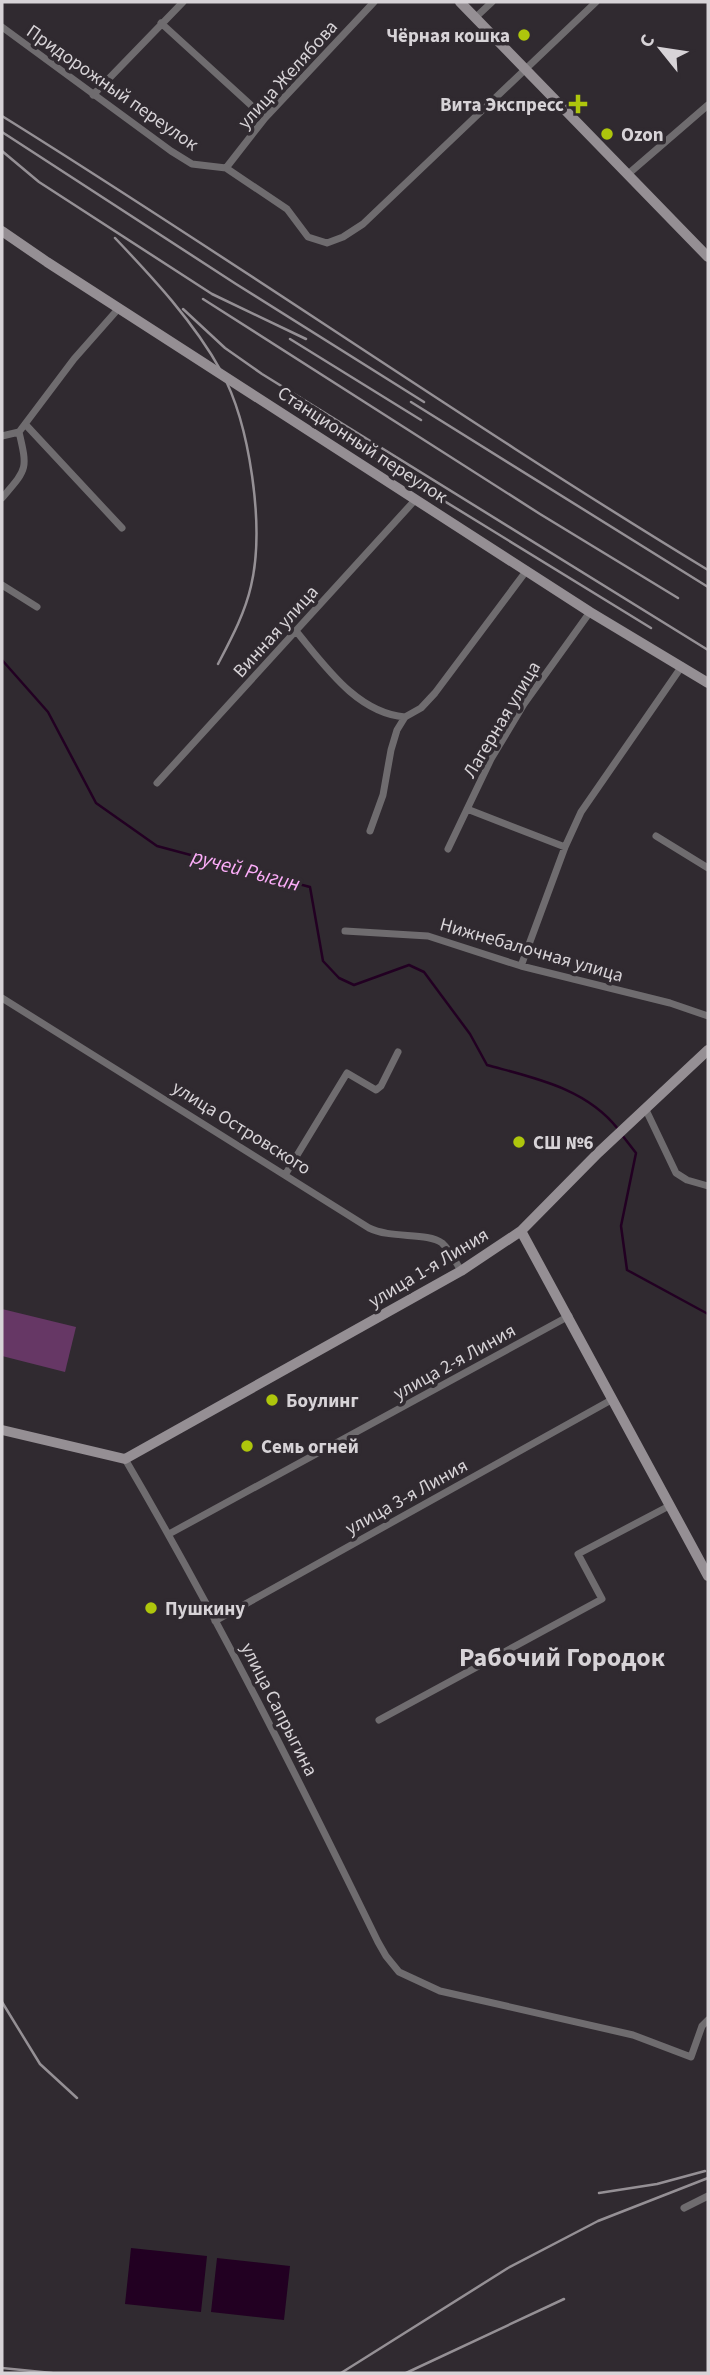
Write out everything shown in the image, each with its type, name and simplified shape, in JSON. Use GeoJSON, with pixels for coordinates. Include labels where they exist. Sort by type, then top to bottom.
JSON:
{"type":"FeatureCollection","features":[{"type":"Feature","properties":{"kind":"street"},"geometry":{"type":"LineString","coordinates":[[93,94],[183,2]]}},
{"type":"Feature","properties":{"kind":"street","name":"улица Желябова"},"geometry":{"type":"LineString","coordinates":[[226,168],[265,118],[374,2]]}},
{"type":"Feature","properties":{"kind":"street"},"geometry":{"type":"LineString","coordinates":[[460,2],[708,257]]}},
{"type":"Feature","properties":{"kind":"street"},"geometry":{"type":"LineString","coordinates":[[476,17],[492,2]]}},
{"type":"Feature","properties":{"kind":"street"},"geometry":{"type":"LineString","coordinates":[[526,69],[596,2]]}},
{"type":"Feature","properties":{"kind":"street"},"geometry":{"type":"LineString","coordinates":[[162,23],[265,118]]}},
{"type":"Feature","properties":{"kind":"street","name":"Придорожный переулок"},"geometry":{"type":"LineString","coordinates":[[2,27],[192,164],[226,168],[287,209],[308,237],[327,243],[343,237],[363,224],[526,69]]}},
{"type":"Feature","properties":{"kind":"street"},"geometry":{"type":"LineString","coordinates":[[626,175],[708,105]]}},
{"type":"Feature","properties":{"kind":"street","name":"Станционный переулок"},"geometry":{"type":"LineString","coordinates":[[2,231],[590,612],[708,683]]}},
{"type":"Feature","properties":{"kind":"street"},"geometry":{"type":"LineString","coordinates":[[2,436],[19,432],[26,425],[74,359],[119,308]]}},
{"type":"Feature","properties":{"kind":"street"},"geometry":{"type":"LineString","coordinates":[[26,425],[122,528]]}},
{"type":"Feature","properties":{"kind":"street"},"geometry":{"type":"LineString","coordinates":[[2,498],[24,473],[26,460],[19,432]]}},
{"type":"Feature","properties":{"kind":"street","name":"Винная улица"},"geometry":{"type":"LineString","coordinates":[[157,783],[416,499]]}},
{"type":"Feature","properties":{"kind":"street"},"geometry":{"type":"LineString","coordinates":[[370,831],[383,794],[394,740],[405,717],[421,708],[435,693],[527,570]]}},
{"type":"Feature","properties":{"kind":"street"},"geometry":{"type":"LineString","coordinates":[[2,585],[37,607]]}},
{"type":"Feature","properties":{"kind":"street","name":"Лагерная улица"},"geometry":{"type":"LineString","coordinates":[[448,849],[491,759],[524,704],[590,612]]}},
{"type":"Feature","properties":{"kind":"street"},"geometry":{"type":"LineString","coordinates":[[296,631],[336,677],[366,704],[388,715],[405,717]]}},
{"type":"Feature","properties":{"kind":"street"},"geometry":{"type":"LineString","coordinates":[[521,967],[581,812],[682,666]]}},
{"type":"Feature","properties":{"kind":"street"},"geometry":{"type":"LineString","coordinates":[[467,809],[565,848]]}},
{"type":"Feature","properties":{"kind":"street"},"geometry":{"type":"LineString","coordinates":[[656,836],[708,867]]}},
{"type":"Feature","properties":{"kind":"street","name":"Нижнебалочная улица"},"geometry":{"type":"LineString","coordinates":[[345,931],[428,936],[521,967],[670,1003],[708,1016]]}},
{"type":"Feature","properties":{"kind":"street","name":"улица Островского"},"geometry":{"type":"LineString","coordinates":[[2,998],[377,1232],[439,1241],[450,1252],[461,1271]]}},
{"type":"Feature","properties":{"kind":"street","name":"улица 1-я Линия"},"geometry":{"type":"LineString","coordinates":[[125,1459],[461,1271],[521,1231],[598,1153],[708,1050]]}},
{"type":"Feature","properties":{"kind":"street"},"geometry":{"type":"LineString","coordinates":[[285,1175],[346,1073],[376,1090],[381,1086],[398,1052]]}},
{"type":"Feature","properties":{"kind":"street"},"geometry":{"type":"LineString","coordinates":[[646,1110],[676,1173],[687,1180],[708,1186]]}},
{"type":"Feature","properties":{"kind":"street"},"geometry":{"type":"LineString","coordinates":[[521,1231],[708,1576]]}},
{"type":"Feature","properties":{"kind":"street","name":"улица 2-я Линия"},"geometry":{"type":"LineString","coordinates":[[169,1534],[569,1316]]}},
{"type":"Feature","properties":{"kind":"street","name":"улица 3-я Линия"},"geometry":{"type":"LineString","coordinates":[[215,1621],[613,1399]]}},
{"type":"Feature","properties":{"kind":"street"},"geometry":{"type":"LineString","coordinates":[[2,1430],[125,1459]]}},
{"type":"Feature","properties":{"kind":"street","name":"улица Сапрыгина"},"geometry":{"type":"LineString","coordinates":[[125,1459],[215,1621],[378,1942],[399,1972],[440,1991],[633,2035],[691,2057],[702,2026],[708,2020]]}},
{"type":"Feature","properties":{"kind":"street"},"geometry":{"type":"LineString","coordinates":[[379,1720],[602,1599],[579,1554],[668,1506]]}},
{"type":"Feature","properties":{"kind":"street"},"geometry":{"type":"LineString","coordinates":[[684,2208],[708,2196]]}},
{"type":"Feature","properties":{"kind":"shaded area"},"geometry":{"type":"Polygon","coordinates":[[[2,1309],[76,1327],[65,1372],[2,1356],[2,1309]]]}},
{"type":"Feature","properties":{"kind":"shaded area"},"geometry":{"type":"Polygon","coordinates":[[[131,2248],[207,2256],[201,2312],[125,2304],[131,2248]]]}},
{"type":"Feature","properties":{"kind":"shaded area"},"geometry":{"type":"Polygon","coordinates":[[[217,2258],[290,2266],[284,2320],[211,2312],[217,2258]]]}},
{"type":"Feature","properties":{"kind":"waterway","name":"ручей Рыгин"},"geometry":{"type":"LineString","coordinates":[[2,660],[48,712],[96,803],[157,846],[310,887],[323,961],[339,978],[354,985],[409,965],[424,972],[470,1034],[487,1065],[541,1080],[575,1094],[605,1115],[618,1129]]}},
{"type":"Feature","properties":{"kind":"waterway","name":"ручей Рыгин"},"geometry":{"type":"LineString","coordinates":[[622,1135],[636,1153],[621,1226],[627,1270],[708,1314]]}},
{"type":"Feature","properties":{"kind":"railway"},"geometry":{"type":"LineString","coordinates":[[2,116],[530,459],[708,570]]}},
{"type":"Feature","properties":{"kind":"railway"},"geometry":{"type":"LineString","coordinates":[[2,132],[424,402]]}},
{"type":"Feature","properties":{"kind":"railway"},"geometry":{"type":"LineString","coordinates":[[2,151],[39,182],[212,294],[306,339]]}},
{"type":"Feature","properties":{"kind":"railway"},"geometry":{"type":"LineString","coordinates":[[115,238],[172,301],[210,353],[231,393],[247,447],[255,506],[255,562],[245,606],[218,664]]}},
{"type":"Feature","properties":{"kind":"railway"},"geometry":{"type":"LineString","coordinates":[[203,299],[540,514],[678,598]]}},
{"type":"Feature","properties":{"kind":"railway"},"geometry":{"type":"LineString","coordinates":[[183,309],[225,348],[262,374],[708,650]]}},
{"type":"Feature","properties":{"kind":"railway"},"geometry":{"type":"LineString","coordinates":[[290,339],[421,420]]}},
{"type":"Feature","properties":{"kind":"railway"},"geometry":{"type":"LineString","coordinates":[[278,393],[327,429],[651,628]]}},
{"type":"Feature","properties":{"kind":"railway"},"geometry":{"type":"LineString","coordinates":[[411,402],[708,587]]}},
{"type":"Feature","properties":{"kind":"railway"},"geometry":{"type":"LineString","coordinates":[[2,2002],[40,2064],[77,2098]]}},
{"type":"Feature","properties":{"kind":"railway"},"geometry":{"type":"LineString","coordinates":[[599,2193],[657,2184],[705,2171]]}},
{"type":"Feature","properties":{"kind":"railway"},"geometry":{"type":"LineString","coordinates":[[341,2373],[508,2268],[598,2221],[708,2178]]}},
{"type":"Feature","properties":{"kind":"railway"},"geometry":{"type":"LineString","coordinates":[[406,2373],[564,2299]]}},
{"type":"Feature","properties":{"kind":"railway"},"geometry":{"type":"LineString","coordinates":[[2,2368],[52,2373]]}},
{"type":"Feature","properties":{"kind":"place","name":"Чёрная кошка"},"geometry":{"type":"Point","coordinates":[524,35]}},
{"type":"Feature","properties":{"kind":"place","name":"Вита Экспресс"},"geometry":{"type":"Point","coordinates":[578,104]}},
{"type":"Feature","properties":{"kind":"place","name":"Ozon"},"geometry":{"type":"Point","coordinates":[607,134]}},
{"type":"Feature","properties":{"kind":"place","name":"СШ №6"},"geometry":{"type":"Point","coordinates":[519,1142]}},
{"type":"Feature","properties":{"kind":"place","name":"Боулинг"},"geometry":{"type":"Point","coordinates":[272,1400]}},
{"type":"Feature","properties":{"kind":"place","name":"Семь огней"},"geometry":{"type":"Point","coordinates":[247,1446]}},
{"type":"Feature","properties":{"kind":"place","name":"Пушкину"},"geometry":{"type":"Point","coordinates":[151,1608]}},
{"type":"Feature","properties":{"kind":"district","name":"Рабочий Городок"},"geometry":{"type":"Point","coordinates":[562,1657]}}]}
